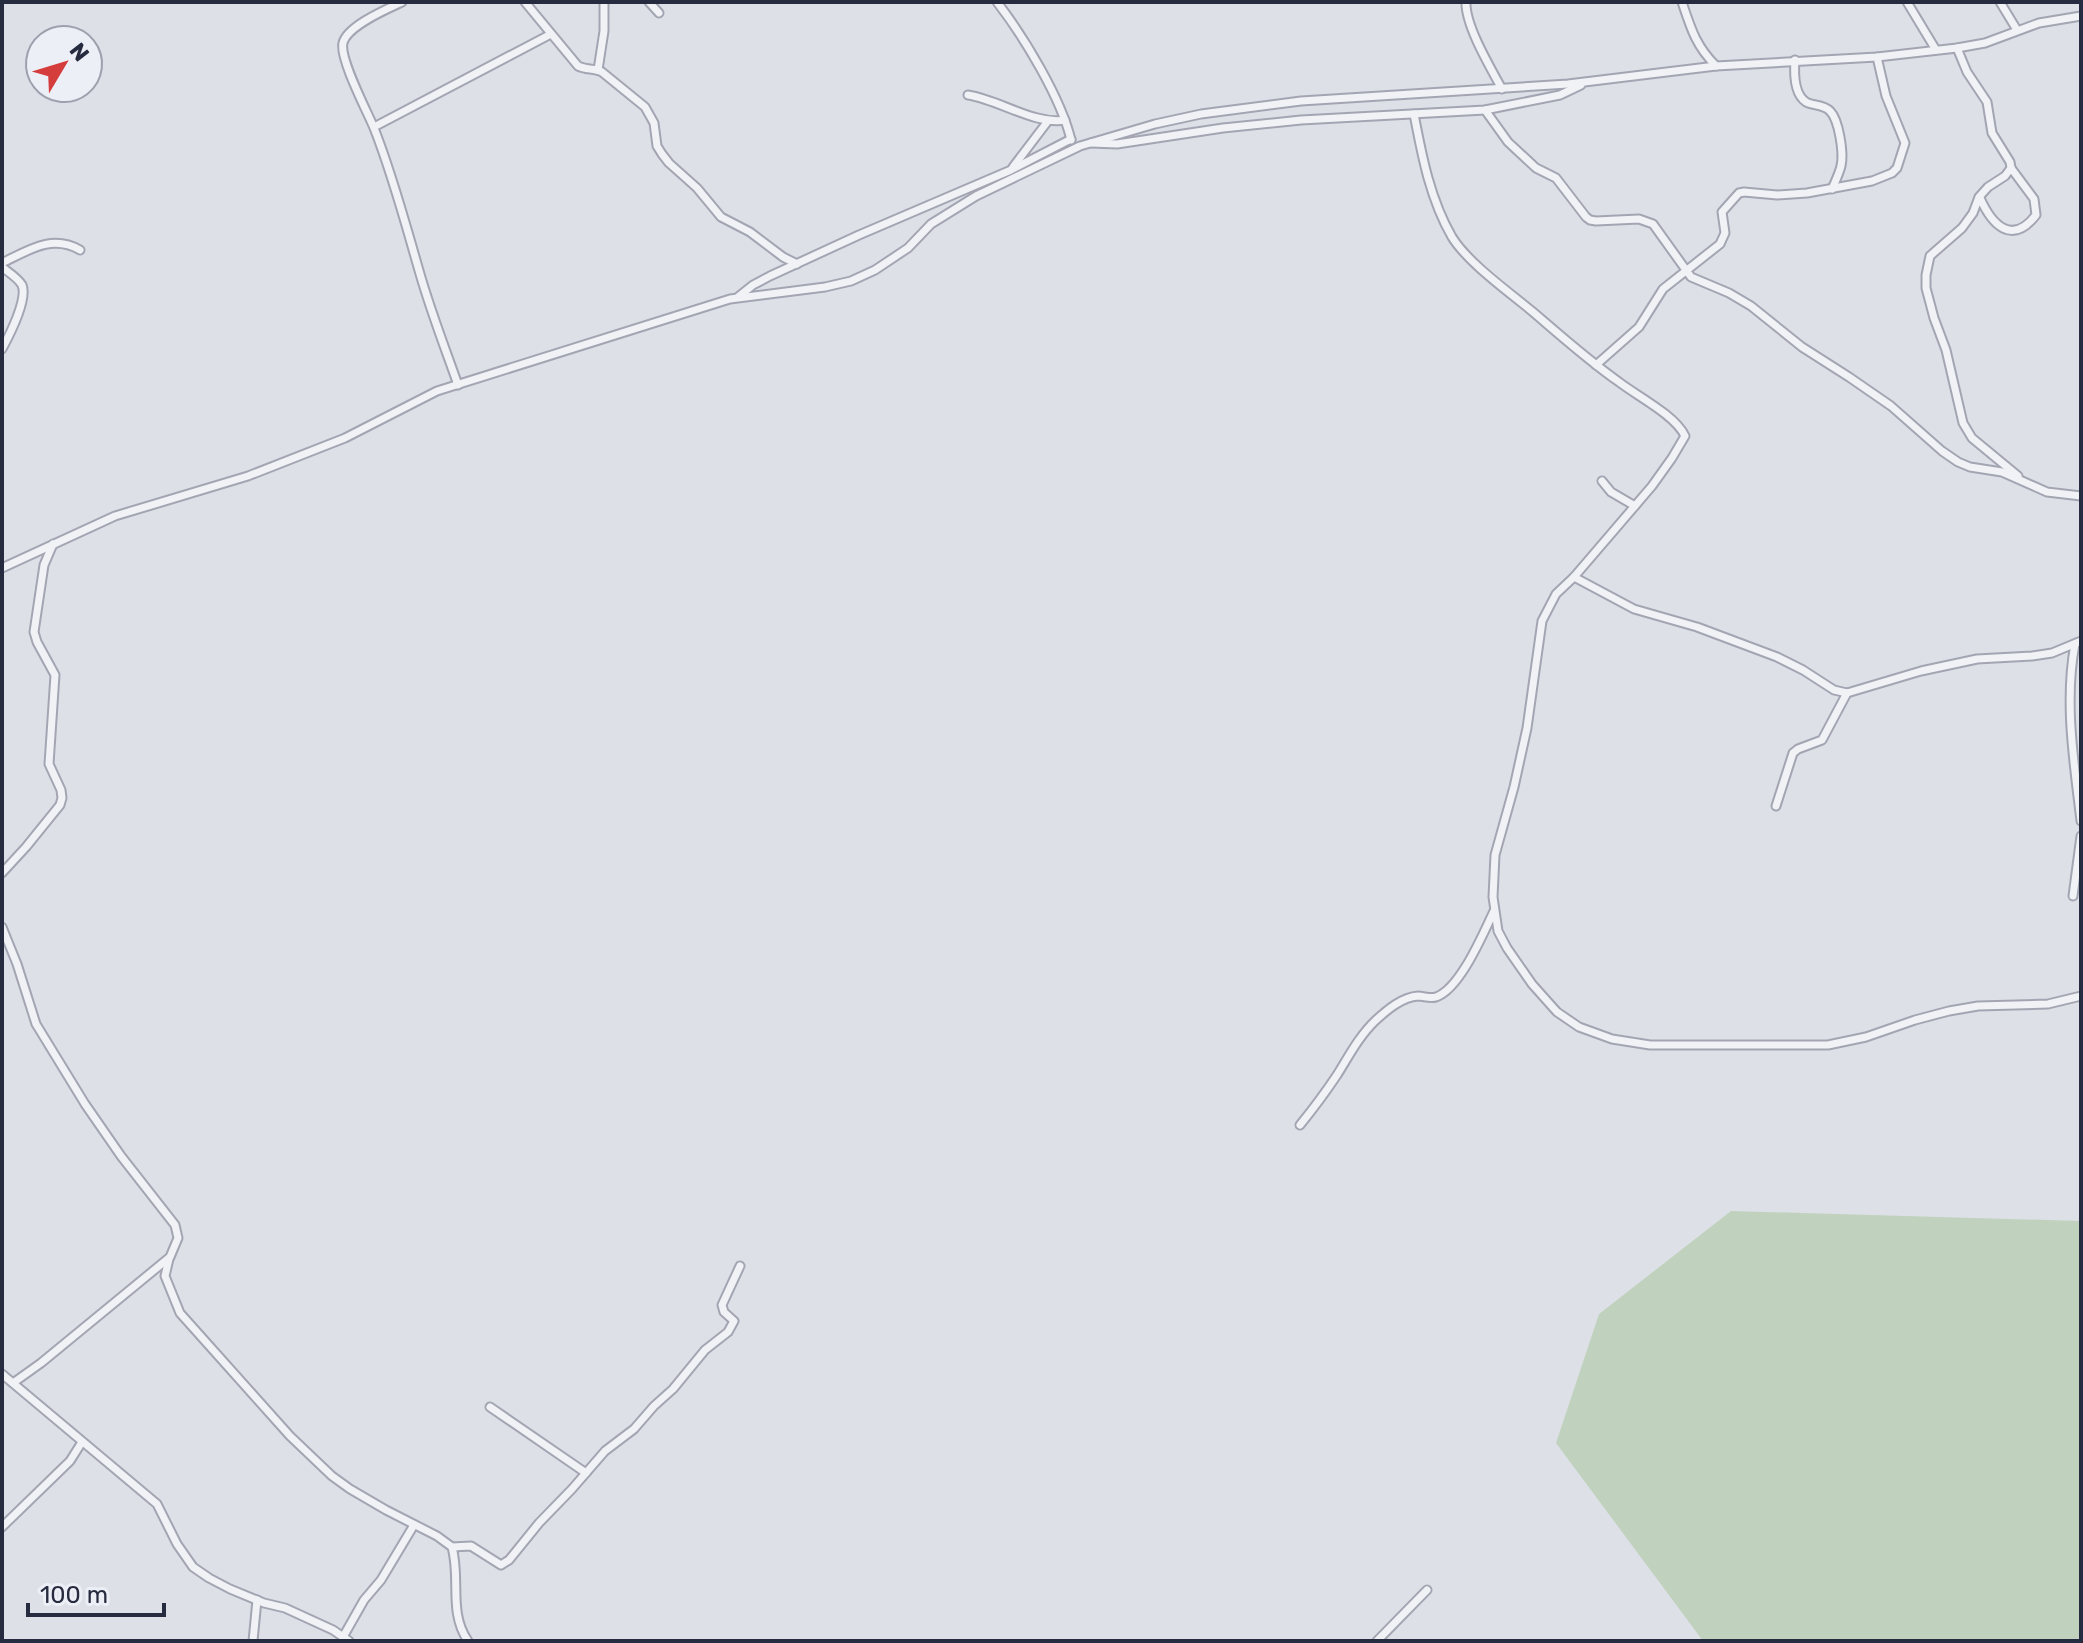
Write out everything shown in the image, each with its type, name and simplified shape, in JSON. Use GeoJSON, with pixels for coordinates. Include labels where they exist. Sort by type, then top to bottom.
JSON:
{"type":"FeatureCollection","features":[{"type":"Feature","properties":{"kind":"street"},"geometry":{"type":"LineString","coordinates":[[402,2],[357,26],[343,40],[342,49],[386,159],[431,309],[458,385]]}},
{"type":"Feature","properties":{"kind":"street"},"geometry":{"type":"LineString","coordinates":[[525,2],[578,66],[598,70],[645,107],[654,123],[657,146],[662,154],[721,217],[750,232],[797,264]]}},
{"type":"Feature","properties":{"kind":"street"},"geometry":{"type":"LineString","coordinates":[[598,70],[604,31],[604,2]]}},
{"type":"Feature","properties":{"kind":"street"},"geometry":{"type":"LineString","coordinates":[[649,2],[659,13]]}},
{"type":"Feature","properties":{"kind":"street"},"geometry":{"type":"LineString","coordinates":[[997,2],[1027,46],[1065,120],[1071,150]]}},
{"type":"Feature","properties":{"kind":"street"},"geometry":{"type":"LineString","coordinates":[[1682,2],[1696,42],[1716,66]]}},
{"type":"Feature","properties":{"kind":"street"},"geometry":{"type":"LineString","coordinates":[[1907,2],[1936,50]]}},
{"type":"Feature","properties":{"kind":"street"},"geometry":{"type":"LineString","coordinates":[[2000,2],[2017,30]]}},
{"type":"Feature","properties":{"kind":"street"},"geometry":{"type":"LineString","coordinates":[[1465,3],[1472,28],[1502,89]]}},
{"type":"Feature","properties":{"kind":"street"},"geometry":{"type":"LineString","coordinates":[[2,568],[115,516],[248,476],[345,438],[437,391],[737,298],[851,281],[875,270],[908,248],[931,224],[976,196],[1087,143],[1155,124],[1215,112],[1301,101],[1502,89],[1716,66],[1877,57],[1957,48],[1985,43],[2055,19],[2081,16]]}},
{"type":"Feature","properties":{"kind":"street"},"geometry":{"type":"LineString","coordinates":[[374,127],[551,34]]}},
{"type":"Feature","properties":{"kind":"street"},"geometry":{"type":"LineString","coordinates":[[1957,48],[1967,72],[1987,102],[1992,133],[2011,168],[2034,199],[2036,215],[2022,229],[2013,231],[1995,222],[1979,197]]}},
{"type":"Feature","properties":{"kind":"street"},"geometry":{"type":"LineString","coordinates":[[1596,365],[1639,327],[1663,289],[1720,244],[1725,233],[1722,212],[1739,193],[1750,191],[1777,195],[1832,189],[1872,181],[1897,168],[1905,143],[1886,96],[1877,57]]}},
{"type":"Feature","properties":{"kind":"street"},"geometry":{"type":"LineString","coordinates":[[1795,60],[1795,79],[1802,96],[1807,102],[1823,106],[1831,112],[1838,128],[1842,164],[1832,189]]}},
{"type":"Feature","properties":{"kind":"street"},"geometry":{"type":"LineString","coordinates":[[1087,143],[1117,144],[1301,120],[1485,110],[1560,95],[1587,82]]}},
{"type":"Feature","properties":{"kind":"street"},"geometry":{"type":"LineString","coordinates":[[968,95],[1048,121],[1065,120]]}},
{"type":"Feature","properties":{"kind":"street"},"geometry":{"type":"LineString","coordinates":[[1485,110],[1508,142],[1536,168],[1556,178],[1590,220],[1617,218],[1646,220],[1653,224],[1691,277],[1751,306],[1802,347],[1891,406],[1958,462],[2002,472],[2047,492],[2081,496]]}},
{"type":"Feature","properties":{"kind":"street"},"geometry":{"type":"LineString","coordinates":[[1414,114],[1429,183],[1458,246],[1494,281],[1596,365],[1678,426],[1685,436],[1635,506],[1556,594],[1542,621],[1527,728],[1495,855],[1494,911],[1498,931],[1532,984],[1557,1012],[1579,1027],[1612,1039],[1650,1045],[1828,1045],[1866,1037],[1949,1011],[1978,1006],[2048,1004],[2081,996]]}},
{"type":"Feature","properties":{"kind":"street"},"geometry":{"type":"LineString","coordinates":[[1008,180],[1011,170],[1048,121]]}},
{"type":"Feature","properties":{"kind":"street"},"geometry":{"type":"LineString","coordinates":[[737,298],[759,281],[1011,170],[1071,139]]}},
{"type":"Feature","properties":{"kind":"street"},"geometry":{"type":"LineString","coordinates":[[2011,168],[1979,197],[1973,213],[1962,228],[1930,256],[1926,288],[1946,350],[1963,423],[1972,438],[2025,482]]}},
{"type":"Feature","properties":{"kind":"street"},"geometry":{"type":"LineString","coordinates":[[2,349],[9,337],[23,292],[21,284],[2,265],[48,243],[60,242],[80,250]]}},
{"type":"Feature","properties":{"kind":"street"},"geometry":{"type":"LineString","coordinates":[[2,325],[9,337]]}},
{"type":"Feature","properties":{"kind":"street"},"geometry":{"type":"LineString","coordinates":[[1602,481],[1611,492],[1635,506]]}},
{"type":"Feature","properties":{"kind":"street"},"geometry":{"type":"LineString","coordinates":[[2,873],[35,837],[62,798],[49,764],[55,675],[34,632],[44,565],[53,544]]}},
{"type":"Feature","properties":{"kind":"street"},"geometry":{"type":"LineString","coordinates":[[1574,577],[1634,609],[1697,627],[1777,657],[1834,690],[1847,693],[1921,671],[1977,659],[2052,653],[2078,642]]}},
{"type":"Feature","properties":{"kind":"street"},"geometry":{"type":"LineString","coordinates":[[2078,642],[2071,672],[2071,735],[2081,821]]}},
{"type":"Feature","properties":{"kind":"street"},"geometry":{"type":"LineString","coordinates":[[1776,806],[1793,753],[1822,740],[1847,693]]}},
{"type":"Feature","properties":{"kind":"street"},"geometry":{"type":"LineString","coordinates":[[2073,896],[2081,836]]}},
{"type":"Feature","properties":{"kind":"street"},"geometry":{"type":"LineString","coordinates":[[1300,1125],[1336,1077],[1356,1043],[1379,1018],[1402,1001],[1417,996],[1434,998],[1445,993],[1472,956],[1494,911]]}},
{"type":"Feature","properties":{"kind":"street"},"geometry":{"type":"LineString","coordinates":[[2,927],[36,1024],[103,1130],[175,1225],[178,1238],[165,1276],[180,1313],[290,1436],[332,1476],[452,1547],[456,1559],[455,1609],[468,1641]]}},
{"type":"Feature","properties":{"kind":"street"},"geometry":{"type":"LineString","coordinates":[[13,1383],[170,1257]]}},
{"type":"Feature","properties":{"kind":"street"},"geometry":{"type":"LineString","coordinates":[[452,1547],[471,1546],[501,1565],[505,1563],[609,1447],[634,1429],[705,1350],[732,1327],[734,1321],[724,1312],[722,1305],[740,1266]]}},
{"type":"Feature","properties":{"kind":"street"},"geometry":{"type":"LineString","coordinates":[[2,1374],[157,1504],[177,1544],[193,1567],[209,1578],[257,1600],[285,1608],[346,1639],[364,1600],[381,1580],[414,1525]]}},
{"type":"Feature","properties":{"kind":"street"},"geometry":{"type":"LineString","coordinates":[[490,1407],[586,1473]]}},
{"type":"Feature","properties":{"kind":"street"},"geometry":{"type":"LineString","coordinates":[[2,1527],[70,1461],[82,1442]]}},
{"type":"Feature","properties":{"kind":"street"},"geometry":{"type":"LineString","coordinates":[[1377,1641],[1427,1590]]}},
{"type":"Feature","properties":{"kind":"street"},"geometry":{"type":"LineString","coordinates":[[253,1641],[257,1600]]}},
{"type":"Feature","properties":{"kind":"green space"},"geometry":{"type":"Polygon","coordinates":[[[1731,1211],[2081,1221],[2081,1641],[1703,1641],[1556,1443],[1599,1314],[1731,1211]]]}}]}
